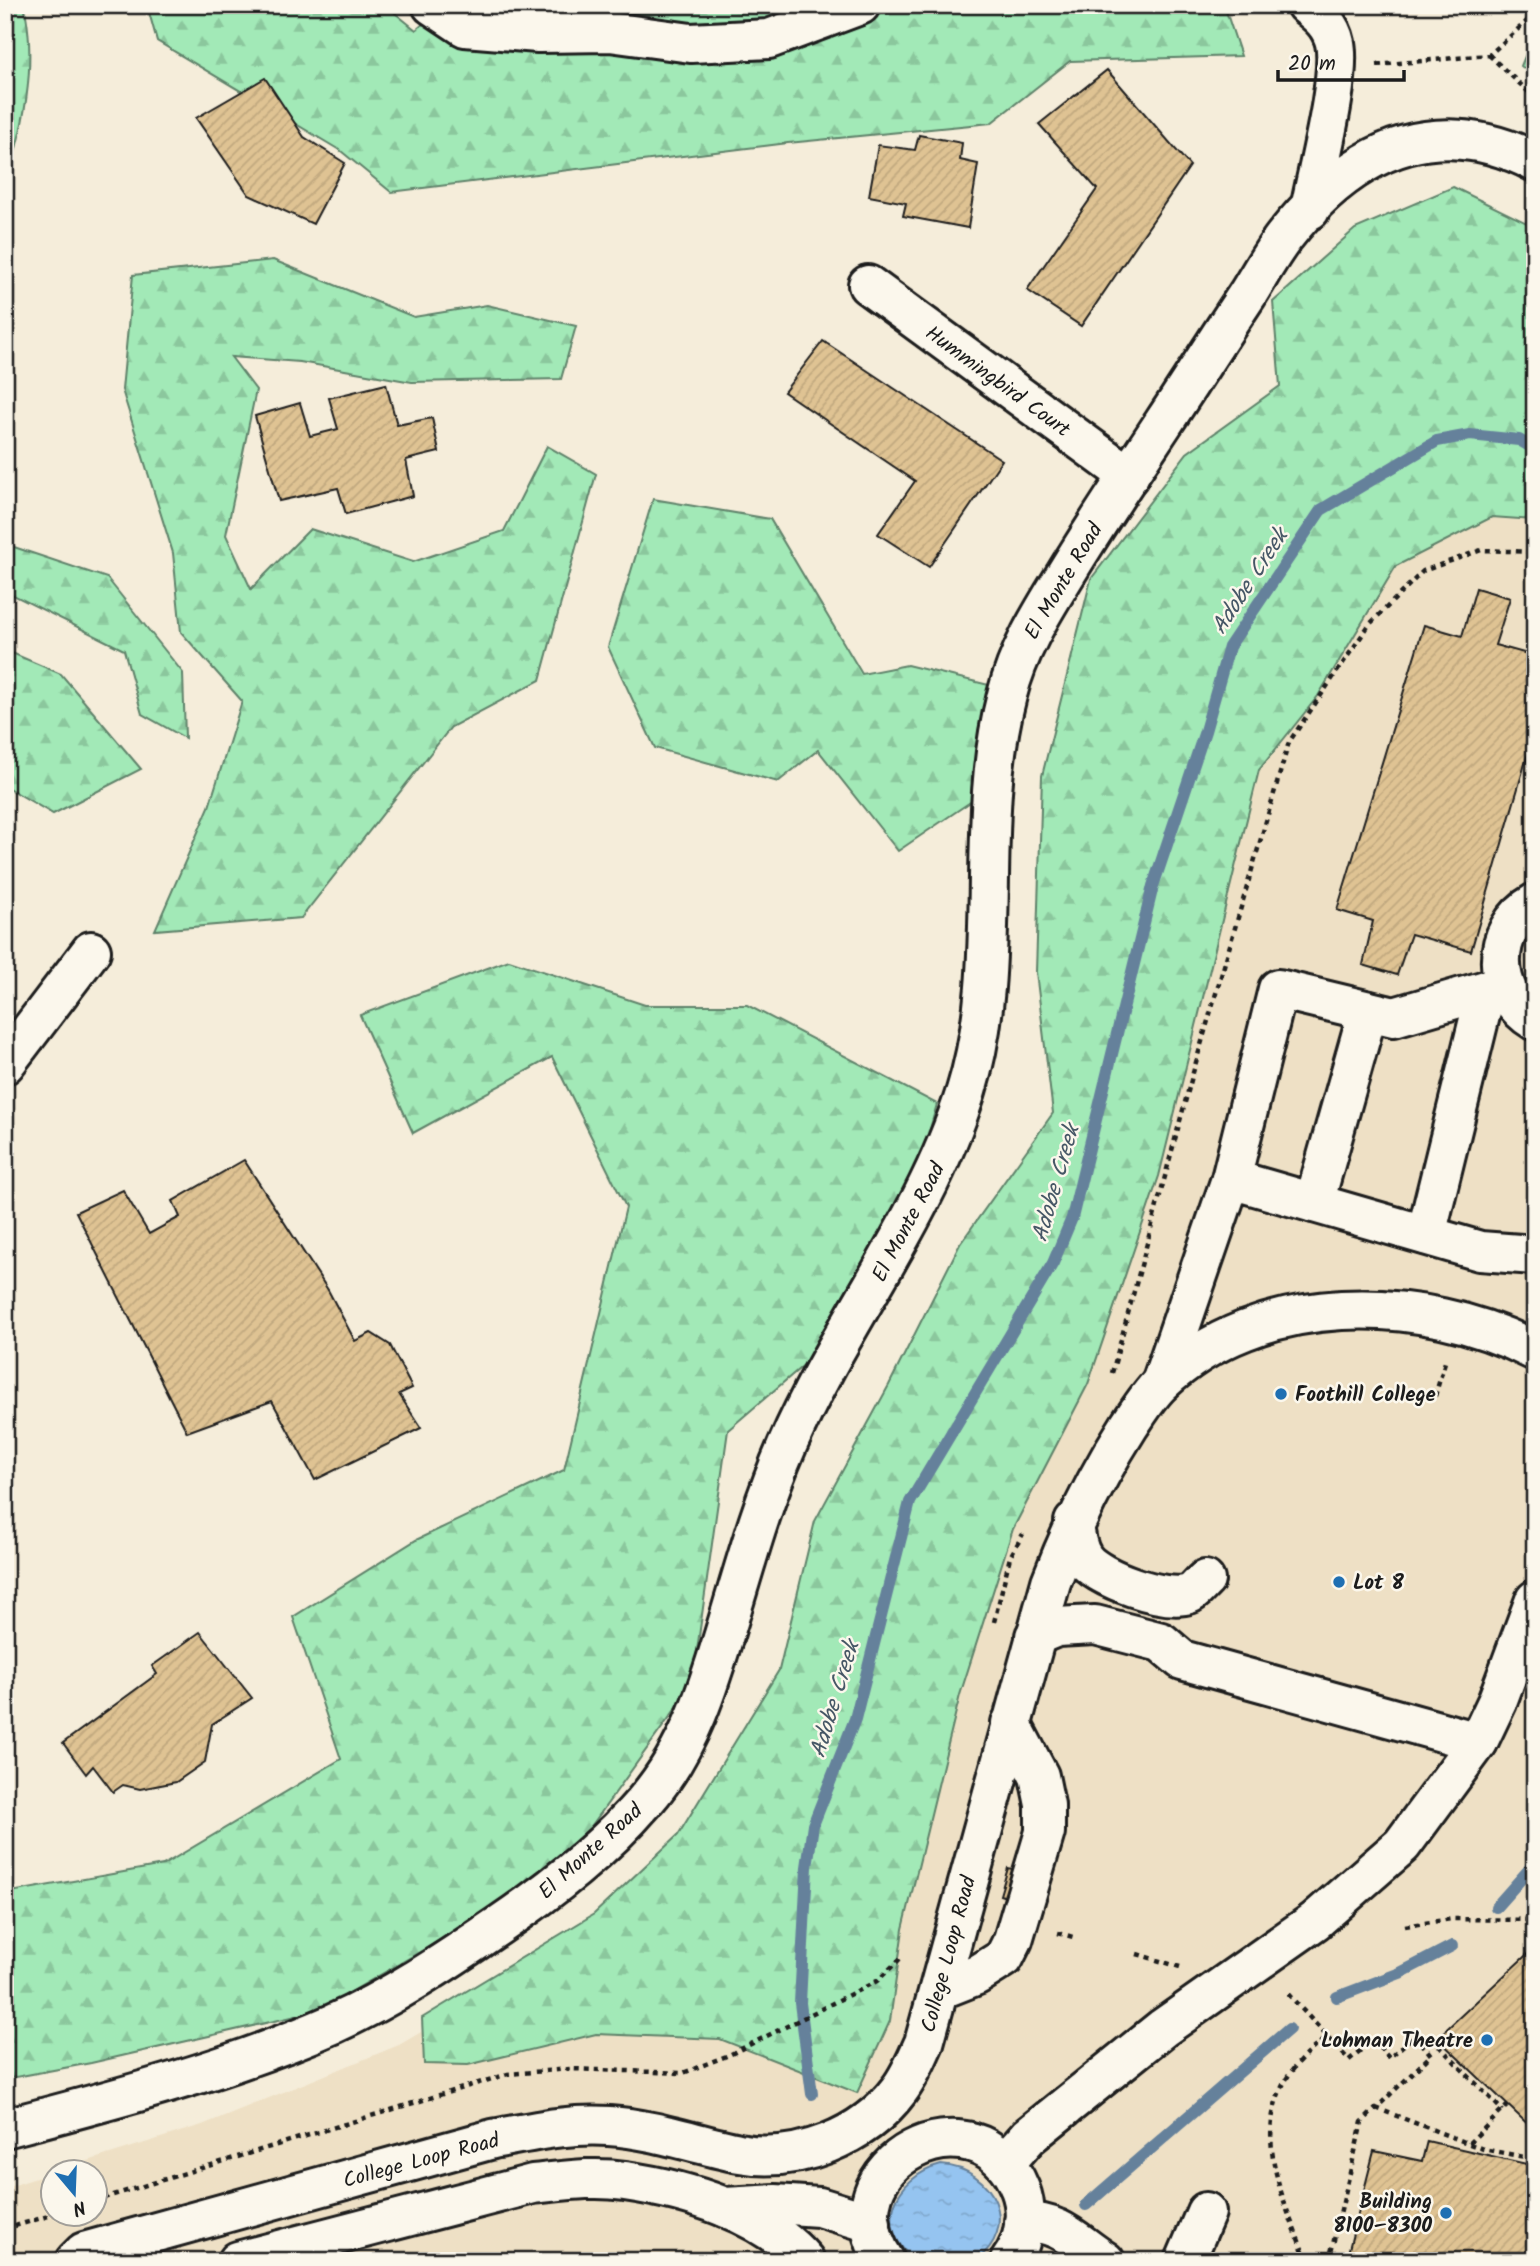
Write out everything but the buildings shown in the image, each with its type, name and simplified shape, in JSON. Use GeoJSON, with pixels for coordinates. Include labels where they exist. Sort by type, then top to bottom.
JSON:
{"type":"FeatureCollection","features":[{"type":"Feature","properties":{"kind":"street"},"geometry":{"type":"LineString","coordinates":[[432,5],[465,27],[538,33],[610,32],[691,43],[769,39],[860,5]]}},
{"type":"Feature","properties":{"kind":"street"},"geometry":{"type":"LineString","coordinates":[[1306,5],[1325,20],[1335,43],[1336,69],[1310,210]]}},
{"type":"Feature","properties":{"kind":"street","name":"El Monte Road"},"geometry":{"type":"LineString","coordinates":[[5,2128],[179,2081],[334,2023],[404,1987],[538,1899],[598,1849],[647,1799],[680,1751],[704,1702],[760,1515],[788,1444],[821,1376],[916,1212],[947,1149],[969,1083],[983,1017],[989,822],[995,753],[1007,691],[1030,632],[1283,239],[1338,181],[1368,160],[1402,146],[1444,137],[1485,141],[1535,162]]}},
{"type":"Feature","properties":{"kind":"street","name":"Hummingbird Court"},"geometry":{"type":"LineString","coordinates":[[868,285],[1129,476]]}},
{"type":"Feature","properties":{"kind":"street"},"geometry":{"type":"LineString","coordinates":[[1426,1235],[1494,988],[1503,939],[1514,919],[1535,903]]}},
{"type":"Feature","properties":{"kind":"street"},"geometry":{"type":"LineString","coordinates":[[5,1064],[91,951]]}},
{"type":"Feature","properties":{"kind":"street"},"geometry":{"type":"LineString","coordinates":[[1160,1384],[1231,1179],[1278,989],[1394,1017],[1494,988]]}},
{"type":"Feature","properties":{"kind":"street"},"geometry":{"type":"LineString","coordinates":[[1494,988],[1535,1021]]}},
{"type":"Feature","properties":{"kind":"street"},"geometry":{"type":"LineString","coordinates":[[1314,1203],[1368,1011]]}},
{"type":"Feature","properties":{"kind":"street"},"geometry":{"type":"LineString","coordinates":[[1231,1179],[1480,1251],[1535,1255]]}},
{"type":"Feature","properties":{"kind":"street","name":"College Loop Road"},"geometry":{"type":"LineString","coordinates":[[75,2261],[84,2252],[109,2245],[493,2139],[554,2128],[606,2125],[661,2132],[741,2153],[771,2154],[811,2149],[843,2137],[883,2108],[900,2090],[924,2043],[1051,1582],[1074,1522],[1113,1451],[1160,1384],[1191,1359],[1227,1339],[1275,1320],[1339,1310],[1399,1310],[1457,1321],[1527,1345]]}},
{"type":"Feature","properties":{"kind":"street"},"geometry":{"type":"LineString","coordinates":[[1074,1522],[1083,1558],[1100,1573],[1122,1583],[1173,1596],[1191,1593],[1205,1580]]}},
{"type":"Feature","properties":{"kind":"street"},"geometry":{"type":"LineString","coordinates":[[1006,2162],[1029,2136],[1153,2037],[1315,1921],[1402,1845],[1478,1742],[1497,1702],[1535,1600]]}},
{"type":"Feature","properties":{"kind":"street"},"geometry":{"type":"LineString","coordinates":[[1035,1636],[1057,1628],[1095,1625],[1161,1642],[1182,1660],[1478,1742]]}},
{"type":"Feature","properties":{"kind":"street"},"geometry":{"type":"LineString","coordinates":[[939,1990],[977,1975],[1004,1958],[1013,1940],[1045,1832],[1045,1805],[1039,1776],[1011,1723]]}},
{"type":"Feature","properties":{"kind":"street"},"geometry":{"type":"LineString","coordinates":[[897,2157],[900,2090]]}},
{"type":"Feature","properties":{"kind":"street"},"geometry":{"type":"LineString","coordinates":[[843,2137],[897,2157]]}},
{"type":"Feature","properties":{"kind":"street"},"geometry":{"type":"LineString","coordinates":[[884,2261],[873,2239],[870,2211],[881,2175],[897,2157],[922,2145],[954,2138],[977,2144],[1006,2162],[1023,2196],[1024,2222],[1020,2241],[1010,2261]]}},
{"type":"Feature","properties":{"kind":"street"},"geometry":{"type":"LineString","coordinates":[[238,2261],[296,2252],[533,2184],[581,2179],[623,2180],[723,2207],[758,2224],[805,2261]]}},
{"type":"Feature","properties":{"kind":"street"},"geometry":{"type":"LineString","coordinates":[[723,2207],[775,2204],[819,2207],[871,2222]]}},
{"type":"Feature","properties":{"kind":"street"},"geometry":{"type":"LineString","coordinates":[[1185,2261],[1206,2212]]}},
{"type":"Feature","properties":{"kind":"street"},"geometry":{"type":"LineString","coordinates":[[1024,2222],[1045,2222],[1062,2230],[1105,2261]]}},
{"type":"Feature","properties":{"kind":"path"},"geometry":{"type":"LineString","coordinates":[[1336,69],[1489,55],[1535,14]]}},
{"type":"Feature","properties":{"kind":"path"},"geometry":{"type":"LineString","coordinates":[[1489,55],[1535,98]]}},
{"type":"Feature","properties":{"kind":"path"},"geometry":{"type":"LineString","coordinates":[[1107,1383],[1113,1371],[1194,1069],[1289,742],[1369,625],[1423,571],[1481,550],[1535,552]]}},
{"type":"Feature","properties":{"kind":"path"},"geometry":{"type":"LineString","coordinates":[[990,1635],[1010,1557],[1030,1522]]}},
{"type":"Feature","properties":{"kind":"path"},"geometry":{"type":"LineString","coordinates":[[1405,1926],[1452,1919],[1535,1920]]}},
{"type":"Feature","properties":{"kind":"path"},"geometry":{"type":"LineString","coordinates":[[108,2197],[508,2074],[570,2069],[683,2073],[729,2054],[877,1981],[900,1962],[905,1949]]}},
{"type":"Feature","properties":{"kind":"path"},"geometry":{"type":"LineString","coordinates":[[1288,1994],[1349,2060],[1373,2040],[1389,2058],[1415,2035],[1431,2055],[1362,2122],[1329,2261]]}},
{"type":"Feature","properties":{"kind":"path"},"geometry":{"type":"LineString","coordinates":[[1307,2261],[1283,2200],[1270,2149],[1273,2105],[1313,2048],[1328,2037]]}},
{"type":"Feature","properties":{"kind":"path"},"geometry":{"type":"LineString","coordinates":[[1439,2046],[1503,2110]]}},
{"type":"Feature","properties":{"kind":"path"},"geometry":{"type":"LineString","coordinates":[[1469,2143],[1508,2105]]}},
{"type":"Feature","properties":{"kind":"path"},"geometry":{"type":"LineString","coordinates":[[1376,2108],[1469,2143],[1535,2160]]}},
{"type":"Feature","properties":{"kind":"path"},"geometry":{"type":"LineString","coordinates":[[5,2229],[38,2219]]}},
{"type":"Feature","properties":{"kind":"shaded area","name":"Foothill College"},"geometry":{"type":"Polygon","coordinates":[[[1535,485],[1535,2261],[5,2261],[5,2188],[38,2177],[38,2228],[108,2228],[108,2158],[97,2158],[202,2125],[399,2045],[601,1927],[750,1803],[1218,773],[1335,552],[1535,485]]]}},
{"type":"Feature","properties":{"kind":"green space"},"geometry":{"type":"Polygon","coordinates":[[[5,5],[24,5],[28,27],[29,73],[23,118],[5,184],[5,5]]]}},
{"type":"Feature","properties":{"kind":"green space"},"geometry":{"type":"Polygon","coordinates":[[[147,5],[385,5],[416,30],[445,5],[1224,5],[1241,56],[1070,61],[991,123],[788,143],[391,192],[341,151],[157,41],[147,5]]]}},
{"type":"Feature","properties":{"kind":"green space"},"geometry":{"type":"Polygon","coordinates":[[[1535,32],[1535,77],[1521,66],[1535,32]]]}},
{"type":"Feature","properties":{"kind":"green space"},"geometry":{"type":"Polygon","coordinates":[[[1453,187],[1535,227],[1535,520],[1492,517],[1396,566],[1318,696],[1259,770],[1159,1176],[1088,1384],[1013,1529],[960,1695],[903,1929],[890,2021],[857,2093],[720,2039],[596,2034],[468,2065],[424,2064],[422,2018],[594,1914],[678,1835],[779,1670],[815,1521],[889,1385],[960,1244],[1053,1113],[1036,972],[1042,776],[1091,579],[1187,453],[1280,386],[1273,302],[1355,229],[1453,187]]]}},
{"type":"Feature","properties":{"kind":"green space"},"geometry":{"type":"Polygon","coordinates":[[[273,260],[414,317],[487,305],[576,326],[561,379],[412,382],[300,362],[231,357],[256,390],[226,535],[251,589],[310,529],[413,562],[504,531],[547,446],[596,474],[540,680],[451,727],[301,918],[155,930],[209,807],[242,701],[181,632],[173,553],[122,390],[133,275],[273,260]]]}},
{"type":"Feature","properties":{"kind":"green space"},"geometry":{"type":"Polygon","coordinates":[[[653,499],[770,519],[862,674],[907,665],[993,686],[991,788],[898,851],[818,750],[778,782],[655,748],[608,647],[653,499]]]}},
{"type":"Feature","properties":{"kind":"green space"},"geometry":{"type":"Polygon","coordinates":[[[5,544],[107,578],[183,673],[185,738],[142,714],[124,650],[5,591],[5,544]]]}},
{"type":"Feature","properties":{"kind":"green space"},"geometry":{"type":"Polygon","coordinates":[[[5,650],[61,674],[141,769],[53,814],[5,786],[5,650]]]}},
{"type":"Feature","properties":{"kind":"green space"},"geometry":{"type":"Polygon","coordinates":[[[509,960],[645,1005],[747,1005],[937,1104],[883,1297],[728,1430],[692,1686],[559,1871],[318,2011],[91,2063],[5,2079],[5,1893],[163,1865],[341,1759],[293,1617],[416,1540],[564,1470],[626,1207],[552,1057],[413,1133],[360,1015],[509,960]]]}},
{"type":"Feature","properties":{"kind":"water"},"geometry":{"type":"Polygon","coordinates":[[[941,2165],[960,2169],[975,2177],[987,2188],[996,2202],[999,2217],[997,2232],[989,2248],[975,2261],[916,2261],[903,2248],[895,2234],[892,2219],[894,2205],[901,2192],[911,2180],[941,2165]]]}},
{"type":"Feature","properties":{"kind":"waterway","name":"Adobe Creek"},"geometry":{"type":"LineString","coordinates":[[812,2094],[800,2003],[807,1867],[813,1825],[855,1719],[910,1502],[1053,1263],[1072,1218],[1153,886],[1205,731],[1229,647],[1321,510],[1437,441],[1470,435],[1519,440],[1535,449]]}},
{"type":"Feature","properties":{"kind":"waterway"},"geometry":{"type":"LineString","coordinates":[[1496,1907],[1535,1863]]}},
{"type":"Feature","properties":{"kind":"waterway"},"geometry":{"type":"LineString","coordinates":[[1337,1997],[1400,1973],[1452,1946]]}},
{"type":"Feature","properties":{"kind":"waterway"},"geometry":{"type":"LineString","coordinates":[[1086,2205],[1289,2029]]}},
{"type":"Feature","properties":{"kind":"place","name":"Foothill College"},"geometry":{"type":"Point","coordinates":[1281,1394]}},
{"type":"Feature","properties":{"kind":"place","name":"Lot 8"},"geometry":{"type":"Point","coordinates":[1339,1582]}},
{"type":"Feature","properties":{"kind":"place","name":"Lohman Theatre"},"geometry":{"type":"Point","coordinates":[1487,2040]}},
{"type":"Feature","properties":{"kind":"place","name":"Building 8100–8300"},"geometry":{"type":"Point","coordinates":[1446,2213]}}]}
